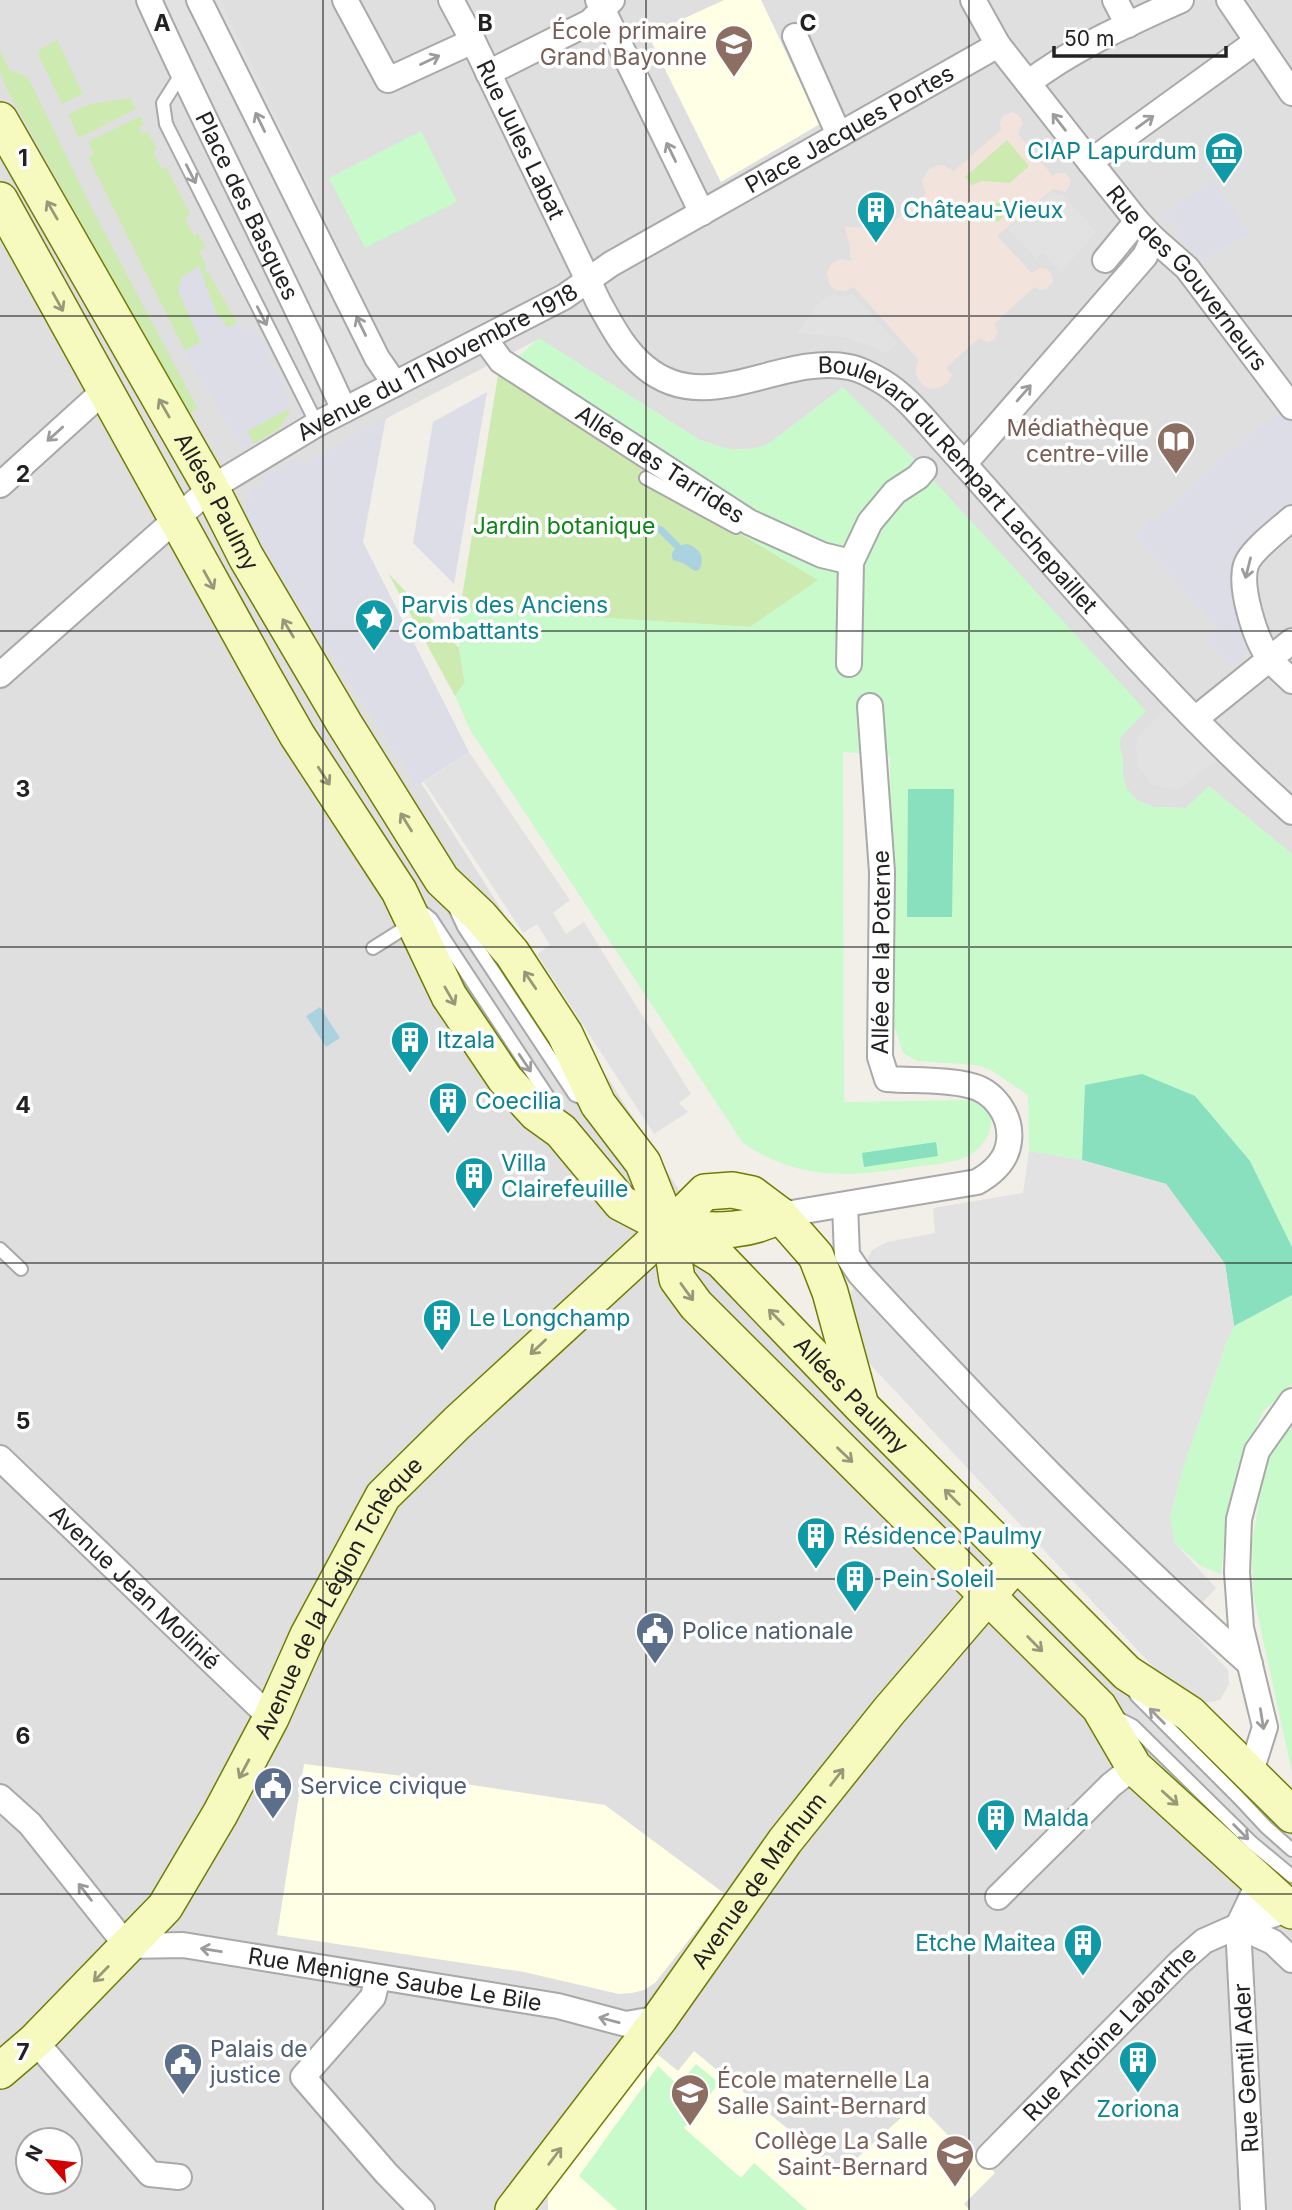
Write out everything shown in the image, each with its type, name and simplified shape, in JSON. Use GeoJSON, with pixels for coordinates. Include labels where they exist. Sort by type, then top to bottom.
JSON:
{"type":"FeatureCollection","features":[{"type":"Feature","properties":{"kind":"main road","name":"Allées Paulmy"},"geometry":{"type":"LineString","coordinates":[[0,120],[302,652],[442,880],[480,916],[512,953],[565,1034],[598,1104],[643,1163],[669,1228],[721,1260],[861,1406],[1127,1673],[1190,1714],[1292,1815]]}},
{"type":"Feature","properties":{"kind":"main road"},"geometry":{"type":"LineString","coordinates":[[0,200],[10,241],[106,389],[212,587],[298,735],[399,891],[449,996],[505,1079],[536,1113],[561,1130],[621,1203],[669,1228]]}},
{"type":"Feature","properties":{"kind":"main road"},"geometry":{"type":"LineString","coordinates":[[669,1228],[705,1192],[713,1190],[752,1194],[780,1215],[816,1256],[830,1292],[861,1406]]}},
{"type":"Feature","properties":{"kind":"main road"},"geometry":{"type":"LineString","coordinates":[[669,1228],[677,1279],[696,1305],[1099,1707],[1134,1766],[1284,1894]]}},
{"type":"Feature","properties":{"kind":"main road","name":"Avenue de la Légion Tchèque"},"geometry":{"type":"LineString","coordinates":[[0,2071],[35,2041],[165,1907],[220,1814],[271,1718],[308,1635],[383,1496],[476,1404],[669,1228]]}},
{"type":"Feature","properties":{"kind":"main road","name":"Avenue de Marhum"},"geometry":{"type":"LineString","coordinates":[[513,2210],[660,2018],[785,1842],[889,1711],[1018,1562]]}},
{"type":"Feature","properties":{"kind":"street","name":"Place des Basques"},"geometry":{"type":"LineString","coordinates":[[149,0],[344,410]]}},
{"type":"Feature","properties":{"kind":"street"},"geometry":{"type":"LineString","coordinates":[[199,0],[377,358],[396,384]]}},
{"type":"Feature","properties":{"kind":"street"},"geometry":{"type":"LineString","coordinates":[[345,0],[387,80],[473,41]]}},
{"type":"Feature","properties":{"kind":"street","name":"Rue Jules Labat"},"geometry":{"type":"LineString","coordinates":[[451,0],[589,281]]}},
{"type":"Feature","properties":{"kind":"street","name":"Rue des Gouverneurs"},"geometry":{"type":"LineString","coordinates":[[973,0],[998,44],[1145,229],[1187,268],[1284,378],[1292,407]]}},
{"type":"Feature","properties":{"kind":"street"},"geometry":{"type":"LineString","coordinates":[[1115,0],[1128,25]]}},
{"type":"Feature","properties":{"kind":"street"},"geometry":{"type":"LineString","coordinates":[[1028,83],[1045,69],[1181,0]]}},
{"type":"Feature","properties":{"kind":"street"},"geometry":{"type":"LineString","coordinates":[[1229,0],[1292,93]]}},
{"type":"Feature","properties":{"kind":"street"},"geometry":{"type":"LineString","coordinates":[[488,73],[590,22],[604,3],[702,213]]}},
{"type":"Feature","properties":{"kind":"street"},"geometry":{"type":"LineString","coordinates":[[795,36],[839,135]]}},
{"type":"Feature","properties":{"kind":"street"},"geometry":{"type":"LineString","coordinates":[[1090,162],[1257,41]]}},
{"type":"Feature","properties":{"kind":"street","name":"Place Jacques Portes"},"geometry":{"type":"LineString","coordinates":[[702,213],[998,44]]}},
{"type":"Feature","properties":{"kind":"street","name":"Avenue du 11 Novembre 1918"},"geometry":{"type":"LineString","coordinates":[[0,675],[211,488],[317,424],[564,298],[611,264],[702,213]]}},
{"type":"Feature","properties":{"kind":"street"},"geometry":{"type":"LineString","coordinates":[[1105,260],[1145,229]]}},
{"type":"Feature","properties":{"kind":"street"},"geometry":{"type":"LineString","coordinates":[[964,464],[1145,256],[1145,229]]}},
{"type":"Feature","properties":{"kind":"street","name":"Boulevard du Rempart Lachepaillet"},"geometry":{"type":"LineString","coordinates":[[589,281],[617,336],[645,368],[677,384],[707,388],[744,382],[804,366],[828,365],[853,367],[886,384],[928,424],[1090,607],[1195,719],[1238,764],[1292,812]]}},
{"type":"Feature","properties":{"kind":"street","name":"Allée des Tarrides"},"geometry":{"type":"LineString","coordinates":[[485,339],[501,361],[749,522],[822,555],[851,562]]}},
{"type":"Feature","properties":{"kind":"street"},"geometry":{"type":"LineString","coordinates":[[0,485],[106,389]]}},
{"type":"Feature","properties":{"kind":"street"},"geometry":{"type":"LineString","coordinates":[[849,664],[851,562],[870,522],[895,492],[924,470]]}},
{"type":"Feature","properties":{"kind":"street"},"geometry":{"type":"LineString","coordinates":[[1292,518],[1252,555],[1247,565],[1245,585],[1252,622],[1269,658],[1292,681]]}},
{"type":"Feature","properties":{"kind":"street"},"geometry":{"type":"LineString","coordinates":[[1195,719],[1292,641]]}},
{"type":"Feature","properties":{"kind":"street","name":"Allée de la Poterne"},"geometry":{"type":"LineString","coordinates":[[780,1215],[850,1207],[977,1182],[990,1175],[1008,1150],[1010,1130],[1005,1115],[998,1102],[982,1090],[969,1085],[887,1079],[880,1057],[882,872],[870,706]]}},
{"type":"Feature","properties":{"kind":"street"},"geometry":{"type":"LineString","coordinates":[[816,1256],[850,1207]]}},
{"type":"Feature","properties":{"kind":"street"},"geometry":{"type":"LineString","coordinates":[[850,1207],[847,1255],[860,1274],[978,1402],[1068,1493],[1250,1664]]}},
{"type":"Feature","properties":{"kind":"street"},"geometry":{"type":"LineString","coordinates":[[1246,1771],[1254,1762],[1265,1727],[1241,1628],[1237,1581],[1239,1519],[1257,1451],[1292,1401]]}},
{"type":"Feature","properties":{"kind":"street","name":"Avenue Jean Molinié"},"geometry":{"type":"LineString","coordinates":[[0,1458],[271,1718]]}},
{"type":"Feature","properties":{"kind":"street"},"geometry":{"type":"LineString","coordinates":[[998,1897],[1111,1785],[1134,1766]]}},
{"type":"Feature","properties":{"kind":"street"},"geometry":{"type":"LineString","coordinates":[[0,1797],[30,1824],[127,1946]]}},
{"type":"Feature","properties":{"kind":"street"},"geometry":{"type":"LineString","coordinates":[[1238,1926],[1284,1894]]}},
{"type":"Feature","properties":{"kind":"street","name":"Rue Antoine Labarthe"},"geometry":{"type":"LineString","coordinates":[[989,2156],[1180,1962],[1204,1941],[1238,1926],[1284,1894]]}},
{"type":"Feature","properties":{"kind":"street"},"geometry":{"type":"LineString","coordinates":[[1238,1926],[1273,1942],[1292,1960]]}},
{"type":"Feature","properties":{"kind":"street","name":"Rue Gentil Ader"},"geometry":{"type":"LineString","coordinates":[[1238,1926],[1253,2210]]}},
{"type":"Feature","properties":{"kind":"street","name":"Rue Menigne Saube Le Bile"},"geometry":{"type":"LineString","coordinates":[[127,1946],[183,1945],[558,2006],[626,2024],[660,2018]]}},
{"type":"Feature","properties":{"kind":"street"},"geometry":{"type":"LineString","coordinates":[[378,1977],[373,1997],[303,2077],[386,2173],[422,2210]]}},
{"type":"Feature","properties":{"kind":"street"},"geometry":{"type":"LineString","coordinates":[[35,2041],[150,2174],[179,2177]]}},
{"type":"Feature","properties":{"kind":"lane"},"geometry":{"type":"LineString","coordinates":[[182,73],[163,103],[166,124],[317,424]]}},
{"type":"Feature","properties":{"kind":"lane"},"geometry":{"type":"LineString","coordinates":[[646,478],[737,527],[749,522]]}},
{"type":"Feature","properties":{"kind":"lane"},"geometry":{"type":"LineString","coordinates":[[399,891],[431,919],[554,1106],[561,1130]]}},
{"type":"Feature","properties":{"kind":"lane"},"geometry":{"type":"LineString","coordinates":[[373,948],[413,922]]}},
{"type":"Feature","properties":{"kind":"lane"},"geometry":{"type":"LineString","coordinates":[[0,1249],[21,1269]]}},
{"type":"Feature","properties":{"kind":"lane","name":"Allées Paulmy"},"geometry":{"type":"LineString","coordinates":[[1127,1673],[1131,1691],[1292,1850]]}},
{"type":"Feature","properties":{"kind":"lane"},"geometry":{"type":"LineString","coordinates":[[1099,1707],[1133,1726],[1252,1843],[1284,1894]]}},
{"type":"Feature","properties":{"kind":"shaded area"},"geometry":{"type":"Polygon","coordinates":[[[0,0],[1292,0],[1292,854],[1209,787],[1186,808],[1154,807],[1138,801],[1127,790],[1119,743],[1121,737],[1095,658],[911,456],[843,388],[771,442],[760,448],[730,450],[700,440],[539,339],[389,417],[251,514],[682,1195],[1222,1747],[1292,1830],[1292,2210],[0,2210],[0,0]]]}},
{"type":"Feature","properties":{"kind":"shaded area"},"geometry":{"type":"Polygon","coordinates":[[[143,0],[220,0],[396,365],[332,395],[143,0]]]}},
{"type":"Feature","properties":{"kind":"shaded area","name":"École primaire Grand Bayonne"},"geometry":{"type":"Polygon","coordinates":[[[724,0],[761,0],[820,124],[721,182],[648,35],[724,0]]]}},
{"type":"Feature","properties":{"kind":"shaded area","name":"Château-Vieux"},"geometry":{"type":"Polygon","coordinates":[[[1013,112],[1020,116],[1023,123],[1018,134],[1053,176],[1065,173],[1071,183],[1065,192],[1053,189],[997,236],[1032,273],[1040,268],[1047,269],[1053,282],[1046,289],[1034,287],[994,324],[998,332],[994,340],[987,342],[979,338],[946,368],[952,375],[947,383],[930,389],[917,378],[916,365],[919,360],[854,287],[845,291],[836,290],[829,284],[827,272],[833,262],[852,259],[845,227],[874,225],[882,232],[926,194],[922,181],[928,170],[943,165],[954,171],[1001,130],[1002,117],[1013,112]]]}},
{"type":"Feature","properties":{"kind":"shaded area"},"geometry":{"type":"Polygon","coordinates":[[[1212,179],[1250,233],[1199,262],[1174,230],[1178,226],[1175,222],[1170,225],[1162,215],[1212,179]]]}},
{"type":"Feature","properties":{"kind":"shaded area"},"geometry":{"type":"Polygon","coordinates":[[[1052,192],[1063,195],[1096,232],[1061,272],[1043,252],[1036,259],[1008,229],[1052,192]]]}},
{"type":"Feature","properties":{"kind":"shaded area"},"geometry":{"type":"Polygon","coordinates":[[[199,266],[216,313],[228,328],[237,323],[246,330],[256,329],[288,393],[289,408],[247,431],[254,444],[240,446],[185,351],[201,342],[178,291],[182,277],[199,266]]]}},
{"type":"Feature","properties":{"kind":"shaded area"},"geometry":{"type":"Polygon","coordinates":[[[833,294],[844,297],[852,294],[897,343],[887,353],[844,337],[796,333],[822,299],[833,294]]]}},
{"type":"Feature","properties":{"kind":"shaded area"},"geometry":{"type":"Polygon","coordinates":[[[487,392],[454,584],[413,543],[433,422],[487,392]]]}},
{"type":"Feature","properties":{"kind":"shaded area"},"geometry":{"type":"Polygon","coordinates":[[[1282,409],[1292,422],[1292,507],[1245,548],[1241,616],[1249,651],[1230,664],[1205,640],[1218,629],[1135,536],[1282,409]]]}},
{"type":"Feature","properties":{"kind":"shaded area","name":"Parvis des Anciens Combattants"},"geometry":{"type":"Polygon","coordinates":[[[386,417],[363,542],[469,752],[417,786],[265,551],[245,511],[251,491],[271,474],[295,460],[304,464],[386,417]]]}},
{"type":"Feature","properties":{"kind":"shaded area"},"geometry":{"type":"Polygon","coordinates":[[[1166,708],[1219,758],[1179,790],[1151,784],[1137,767],[1136,739],[1166,708]]]}},
{"type":"Feature","properties":{"kind":"shaded area"},"geometry":{"type":"Polygon","coordinates":[[[469,752],[570,900],[553,913],[566,934],[584,922],[691,1094],[679,1103],[688,1112],[654,1134],[537,954],[550,945],[537,924],[523,933],[424,782],[469,752]]]}},
{"type":"Feature","properties":{"kind":"shaded area"},"geometry":{"type":"Polygon","coordinates":[[[1029,1151],[1082,1160],[1166,1184],[1225,1264],[1234,1326],[1182,1471],[1170,1518],[1175,1543],[1216,1588],[1184,1623],[1228,1670],[1229,1684],[1220,1700],[1201,1704],[1174,1689],[869,1363],[848,1299],[872,1250],[887,1242],[935,1233],[933,1208],[1023,1193],[1029,1151]]]}},
{"type":"Feature","properties":{"kind":"shaded area"},"geometry":{"type":"Polygon","coordinates":[[[304,1764],[452,1782],[605,1805],[725,1894],[655,1983],[632,1993],[619,1994],[524,1972],[277,1935],[304,1764]]]}},
{"type":"Feature","properties":{"kind":"shaded area","name":"École maternelle La Salle Saint-Bernard"},"geometry":{"type":"Polygon","coordinates":[[[652,2050],[678,2071],[694,2051],[841,2173],[917,2103],[965,2153],[972,2147],[995,2173],[964,2204],[970,2210],[548,2210],[548,2189],[652,2050]]]}},
{"type":"Feature","properties":{"kind":"green space"},"geometry":{"type":"Polygon","coordinates":[[[59,39],[58,42],[83,94],[62,104],[38,54],[39,50],[59,39]]]}},
{"type":"Feature","properties":{"kind":"green space"},"geometry":{"type":"Polygon","coordinates":[[[0,51],[9,69],[28,77],[91,207],[198,409],[188,414],[6,88],[0,71],[0,51]]]}},
{"type":"Feature","properties":{"kind":"green space"},"geometry":{"type":"Polygon","coordinates":[[[130,98],[136,109],[79,138],[68,114],[90,104],[130,98]]]}},
{"type":"Feature","properties":{"kind":"green space"},"geometry":{"type":"Polygon","coordinates":[[[140,116],[144,124],[139,128],[142,134],[147,131],[157,149],[153,152],[162,169],[166,167],[190,214],[185,218],[194,236],[198,234],[206,248],[200,251],[205,270],[237,323],[228,328],[216,313],[198,266],[201,342],[185,351],[88,157],[94,154],[88,142],[140,116]]]}},
{"type":"Feature","properties":{"kind":"green space"},"geometry":{"type":"Polygon","coordinates":[[[421,131],[457,202],[365,248],[329,178],[421,131]]]}},
{"type":"Feature","properties":{"kind":"green space"},"geometry":{"type":"Polygon","coordinates":[[[1007,140],[1029,166],[1010,183],[982,181],[972,185],[965,177],[1007,140]]]}},
{"type":"Feature","properties":{"kind":"green space"},"geometry":{"type":"Polygon","coordinates":[[[974,202],[1004,203],[1012,208],[999,221],[987,222],[971,205],[974,202]]]}},
{"type":"Feature","properties":{"kind":"green space"},"geometry":{"type":"Polygon","coordinates":[[[539,338],[700,440],[727,448],[753,448],[771,442],[843,387],[911,456],[1146,711],[1121,737],[1119,743],[1127,789],[1138,801],[1154,807],[1186,808],[1209,786],[1292,854],[1292,1247],[1250,1161],[1085,1085],[1082,1160],[1029,1151],[1028,1095],[991,1070],[977,1065],[917,1061],[903,1053],[894,1025],[890,756],[843,752],[844,1102],[975,1100],[988,1109],[991,1117],[989,1132],[974,1152],[955,1161],[846,1174],[804,1170],[784,1164],[743,1143],[471,731],[455,696],[465,682],[459,648],[460,609],[750,627],[818,580],[739,533],[738,522],[642,469],[498,375],[539,338]]]}},
{"type":"Feature","properties":{"kind":"green space","name":"Jardin botanique"},"geometry":{"type":"Polygon","coordinates":[[[498,375],[642,469],[738,522],[739,533],[819,580],[750,627],[460,609],[498,375]]]}},
{"type":"Feature","properties":{"kind":"green space"},"geometry":{"type":"Polygon","coordinates":[[[289,408],[289,413],[279,429],[254,444],[247,431],[289,408]]]}},
{"type":"Feature","properties":{"kind":"green space"},"geometry":{"type":"Polygon","coordinates":[[[388,573],[459,648],[465,683],[455,696],[388,573]]]}},
{"type":"Feature","properties":{"kind":"green space"},"geometry":{"type":"Polygon","coordinates":[[[908,789],[954,789],[952,917],[907,917],[908,789]]]}},
{"type":"Feature","properties":{"kind":"green space"},"geometry":{"type":"Polygon","coordinates":[[[1142,1074],[1195,1096],[1250,1161],[1292,1247],[1292,1295],[1234,1326],[1225,1264],[1166,1184],[1082,1160],[1085,1085],[1142,1074]]]}},
{"type":"Feature","properties":{"kind":"green space"},"geometry":{"type":"Polygon","coordinates":[[[936,1142],[938,1156],[864,1167],[862,1153],[936,1142]]]}},
{"type":"Feature","properties":{"kind":"green space"},"geometry":{"type":"Polygon","coordinates":[[[1292,1295],[1292,1384],[1263,1412],[1237,1469],[1221,1574],[1201,1566],[1175,1543],[1170,1518],[1182,1471],[1234,1326],[1292,1295]]]}},
{"type":"Feature","properties":{"kind":"green space"},"geometry":{"type":"Polygon","coordinates":[[[1292,1419],[1292,1772],[1253,1594],[1252,1544],[1264,1470],[1272,1451],[1292,1419]]]}},
{"type":"Feature","properties":{"kind":"green space"},"geometry":{"type":"Polygon","coordinates":[[[696,2064],[719,2083],[684,2128],[741,2178],[754,2163],[807,2210],[617,2210],[579,2176],[658,2066],[678,2085],[696,2064]]]}},
{"type":"Feature","properties":{"kind":"water"},"geometry":{"type":"Polygon","coordinates":[[[687,544],[695,548],[702,558],[699,570],[695,571],[673,560],[672,553],[675,549],[687,544]]]}},
{"type":"Feature","properties":{"kind":"water"},"geometry":{"type":"Polygon","coordinates":[[[320,1007],[340,1038],[326,1047],[306,1016],[320,1007]]]}},
{"type":"Feature","properties":{"kind":"waterway"},"geometry":{"type":"LineString","coordinates":[[651,526],[661,530],[677,546]]}},
{"type":"Feature","properties":{"kind":"place","name":"École primaire Grand Bayonne"},"geometry":{"type":"Point","coordinates":[734,78]}},
{"type":"Feature","properties":{"kind":"place","name":"CIAP Lapurdum"},"geometry":{"type":"Point","coordinates":[1224,185]}},
{"type":"Feature","properties":{"kind":"place","name":"Château-Vieux"},"geometry":{"type":"Point","coordinates":[876,244]}},
{"type":"Feature","properties":{"kind":"place","name":"Médiathèque centre-ville"},"geometry":{"type":"Point","coordinates":[1176,475]}},
{"type":"Feature","properties":{"kind":"place","name":"Parvis des Anciens Combattants"},"geometry":{"type":"Point","coordinates":[374,652]}},
{"type":"Feature","properties":{"kind":"place","name":"Itzala"},"geometry":{"type":"Point","coordinates":[410,1074]}},
{"type":"Feature","properties":{"kind":"place","name":"Coecilia"},"geometry":{"type":"Point","coordinates":[448,1135]}},
{"type":"Feature","properties":{"kind":"place","name":"Villa Clairefeuille"},"geometry":{"type":"Point","coordinates":[474,1210]}},
{"type":"Feature","properties":{"kind":"place","name":"Le Longchamp"},"geometry":{"type":"Point","coordinates":[442,1352]}},
{"type":"Feature","properties":{"kind":"place","name":"Résidence Paulmy"},"geometry":{"type":"Point","coordinates":[816,1570]}},
{"type":"Feature","properties":{"kind":"place","name":"Pein Soleil"},"geometry":{"type":"Point","coordinates":[855,1613]}},
{"type":"Feature","properties":{"kind":"place","name":"Police nationale"},"geometry":{"type":"Point","coordinates":[655,1665]}},
{"type":"Feature","properties":{"kind":"place","name":"Service civique"},"geometry":{"type":"Point","coordinates":[273,1820]}},
{"type":"Feature","properties":{"kind":"place","name":"Malda"},"geometry":{"type":"Point","coordinates":[996,1852]}},
{"type":"Feature","properties":{"kind":"place","name":"Etche Maitea"},"geometry":{"type":"Point","coordinates":[1083,1977]}},
{"type":"Feature","properties":{"kind":"place","name":"Zoriona"},"geometry":{"type":"Point","coordinates":[1138,2094]}},
{"type":"Feature","properties":{"kind":"place","name":"Palais de justice"},"geometry":{"type":"Point","coordinates":[183,2096]}},
{"type":"Feature","properties":{"kind":"place","name":"École maternelle La Salle Saint-Bernard"},"geometry":{"type":"Point","coordinates":[690,2127]}},
{"type":"Feature","properties":{"kind":"place","name":"Collège La Salle Saint-Bernard"},"geometry":{"type":"Point","coordinates":[955,2188]}}]}
